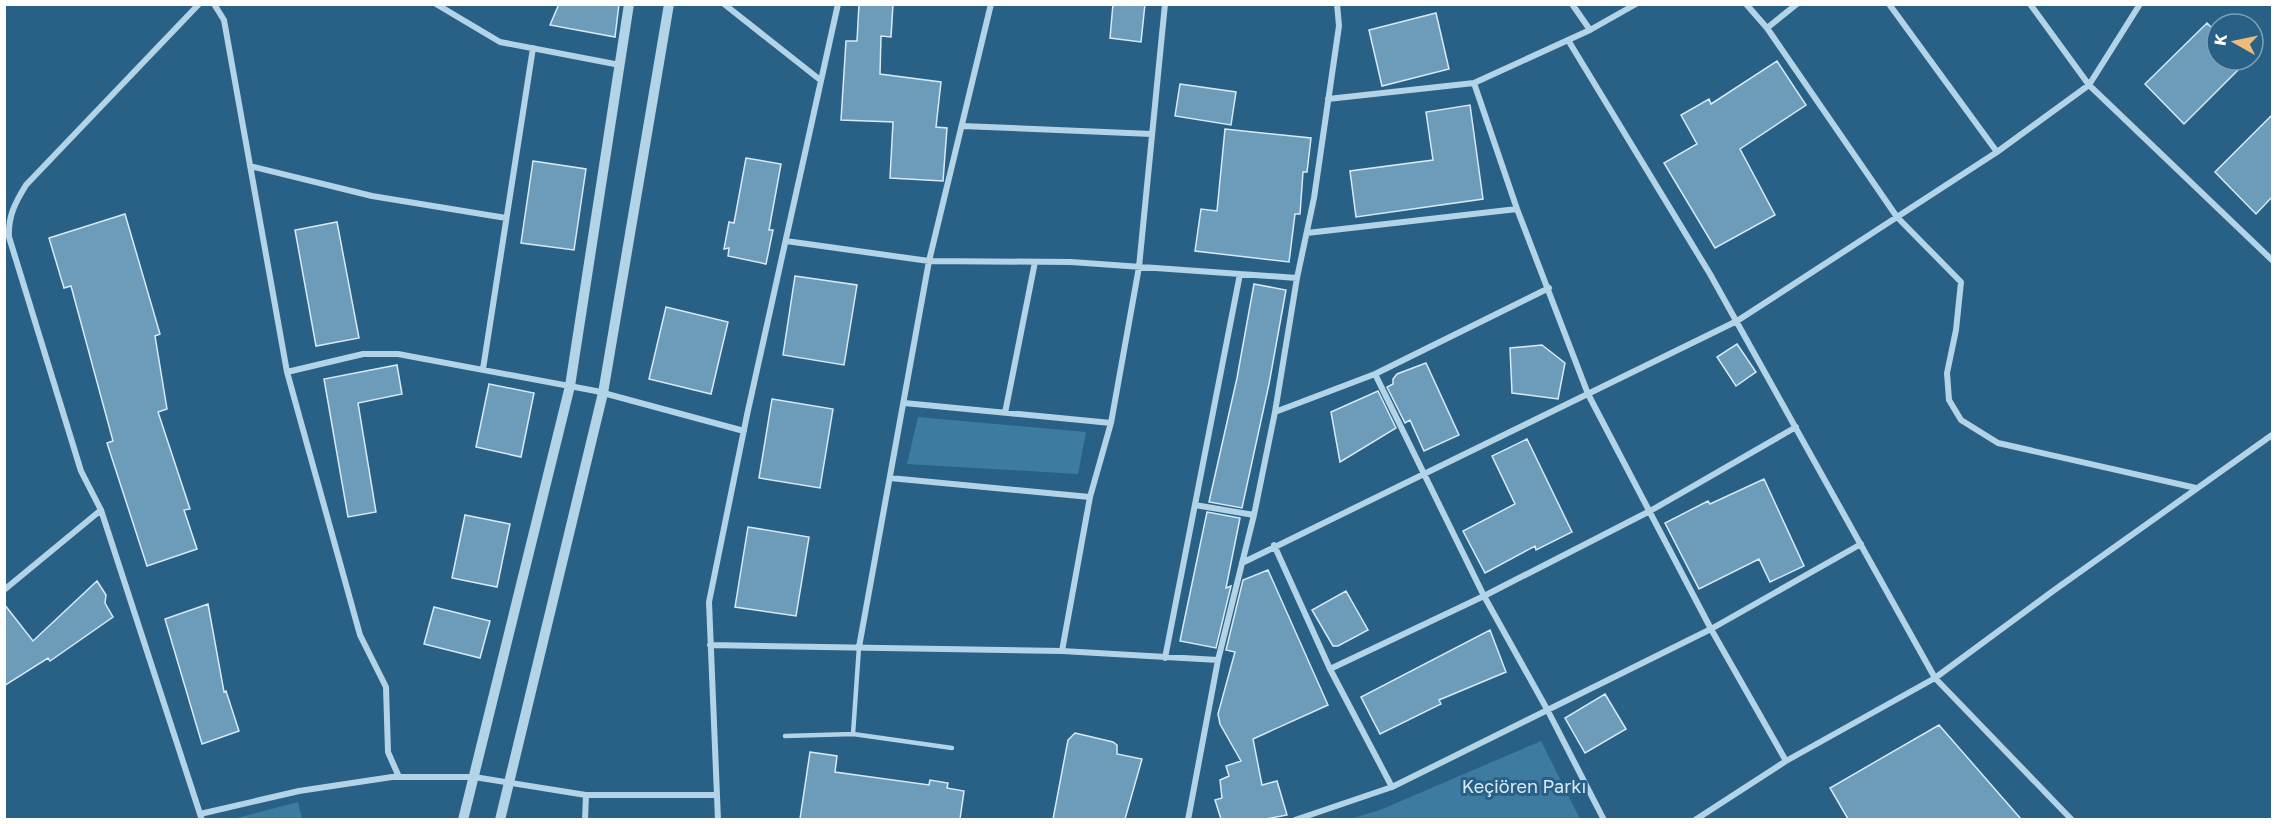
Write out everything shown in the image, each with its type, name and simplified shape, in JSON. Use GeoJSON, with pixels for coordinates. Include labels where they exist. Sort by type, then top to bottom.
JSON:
{"type":"FeatureCollection","features":[{"type":"Feature","properties":{"kind":"street"},"geometry":{"type":"LineString","coordinates":[[199,4],[26,185],[11,210],[8,224],[9,237],[81,471],[101,510],[201,817],[299,791],[399,777],[474,777],[586,795],[716,795]]}},
{"type":"Feature","properties":{"kind":"street"},"geometry":{"type":"LineString","coordinates":[[214,4],[224,20],[287,372],[360,635],[386,687],[388,752],[399,777]]}},
{"type":"Feature","properties":{"kind":"street"},"geometry":{"type":"LineString","coordinates":[[436,4],[500,42],[620,65]]}},
{"type":"Feature","properties":{"kind":"street"},"geometry":{"type":"LineString","coordinates":[[464,819],[570,386],[629,4]]}},
{"type":"Feature","properties":{"kind":"street"},"geometry":{"type":"LineString","coordinates":[[500,819],[511,784],[603,393],[669,4]]}},
{"type":"Feature","properties":{"kind":"street"},"geometry":{"type":"LineString","coordinates":[[724,4],[819,79]]}},
{"type":"Feature","properties":{"kind":"street"},"geometry":{"type":"LineString","coordinates":[[718,819],[709,602],[819,79],[838,4]]}},
{"type":"Feature","properties":{"kind":"street"},"geometry":{"type":"LineString","coordinates":[[859,647],[929,261],[991,4]]}},
{"type":"Feature","properties":{"kind":"street"},"geometry":{"type":"LineString","coordinates":[[1062,651],[1090,497],[1111,423],[1139,267],[1165,4]]}},
{"type":"Feature","properties":{"kind":"street"},"geometry":{"type":"LineString","coordinates":[[1188,819],[1218,660],[1254,514],[1275,412],[1328,99],[1339,26],[1337,4]]}},
{"type":"Feature","properties":{"kind":"street"},"geometry":{"type":"LineString","coordinates":[[1572,4],[1590,30]]}},
{"type":"Feature","properties":{"kind":"street"},"geometry":{"type":"LineString","coordinates":[[1328,99],[1474,83],[1590,30],[1636,4]]}},
{"type":"Feature","properties":{"kind":"street"},"geometry":{"type":"LineString","coordinates":[[1746,4],[1767,28],[1897,217],[1960,282],[1956,330],[1947,373],[1949,400],[1961,420],[1998,443],[2196,488]]}},
{"type":"Feature","properties":{"kind":"street"},"geometry":{"type":"LineString","coordinates":[[1767,28],[1797,4]]}},
{"type":"Feature","properties":{"kind":"street"},"geometry":{"type":"LineString","coordinates":[[1889,4],[1997,152]]}},
{"type":"Feature","properties":{"kind":"street"},"geometry":{"type":"LineString","coordinates":[[2030,4],[2089,85],[2272,260]]}},
{"type":"Feature","properties":{"kind":"street"},"geometry":{"type":"LineString","coordinates":[[1242,563],[1274,545],[1426,474],[1737,321],[1997,152],[2089,85],[2140,4]]}},
{"type":"Feature","properties":{"kind":"street"},"geometry":{"type":"LineString","coordinates":[[1568,40],[1737,321],[1935,678],[2072,819]]}},
{"type":"Feature","properties":{"kind":"street"},"geometry":{"type":"LineString","coordinates":[[483,369],[533,48]]}},
{"type":"Feature","properties":{"kind":"street"},"geometry":{"type":"LineString","coordinates":[[1474,83],[1517,209],[1588,394],[1711,628],[1786,761]]}},
{"type":"Feature","properties":{"kind":"street"},"geometry":{"type":"LineString","coordinates":[[962,126],[1152,134]]}},
{"type":"Feature","properties":{"kind":"street"},"geometry":{"type":"LineString","coordinates":[[250,166],[372,196],[506,218]]}},
{"type":"Feature","properties":{"kind":"street"},"geometry":{"type":"LineString","coordinates":[[1307,233],[1517,209]]}},
{"type":"Feature","properties":{"kind":"street"},"geometry":{"type":"LineString","coordinates":[[786,241],[929,261],[1035,262],[1297,278]]}},
{"type":"Feature","properties":{"kind":"street"},"geometry":{"type":"LineString","coordinates":[[1005,413],[1035,262]]}},
{"type":"Feature","properties":{"kind":"street"},"geometry":{"type":"LineString","coordinates":[[1165,658],[1240,274]]}},
{"type":"Feature","properties":{"kind":"street"},"geometry":{"type":"LineString","coordinates":[[1275,412],[1375,374],[1549,288]]}},
{"type":"Feature","properties":{"kind":"street"},"geometry":{"type":"LineString","coordinates":[[287,372],[363,354],[398,354],[603,393],[744,431]]}},
{"type":"Feature","properties":{"kind":"street"},"geometry":{"type":"LineString","coordinates":[[1375,374],[1484,596],[1548,711],[1604,819]]}},
{"type":"Feature","properties":{"kind":"street"},"geometry":{"type":"LineString","coordinates":[[904,403],[1111,423]]}},
{"type":"Feature","properties":{"kind":"street"},"geometry":{"type":"LineString","coordinates":[[1330,669],[1484,596],[1650,511],[1796,427]]}},
{"type":"Feature","properties":{"kind":"street"},"geometry":{"type":"LineString","coordinates":[[1695,819],[1786,761],[1935,678],[2272,435]]}},
{"type":"Feature","properties":{"kind":"street"},"geometry":{"type":"LineString","coordinates":[[890,478],[1090,497]]}},
{"type":"Feature","properties":{"kind":"street"},"geometry":{"type":"LineString","coordinates":[[1195,505],[1254,514]]}},
{"type":"Feature","properties":{"kind":"street"},"geometry":{"type":"LineString","coordinates":[[4,590],[101,510]]}},
{"type":"Feature","properties":{"kind":"street"},"geometry":{"type":"LineString","coordinates":[[1295,819],[1392,787],[1711,628],[1861,544]]}},
{"type":"Feature","properties":{"kind":"street"},"geometry":{"type":"LineString","coordinates":[[1274,545],[1330,669],[1392,787]]}},
{"type":"Feature","properties":{"kind":"street"},"geometry":{"type":"LineString","coordinates":[[710,645],[1062,651],[1218,660]]}},
{"type":"Feature","properties":{"kind":"street"},"geometry":{"type":"LineString","coordinates":[[585,819],[586,795]]}},
{"type":"Feature","properties":{"kind":"lane"},"geometry":{"type":"LineString","coordinates":[[853,734],[859,647]]}},
{"type":"Feature","properties":{"kind":"lane"},"geometry":{"type":"LineString","coordinates":[[785,736],[853,734],[952,748]]}},
{"type":"Feature","properties":{"kind":"green space"},"geometry":{"type":"Polygon","coordinates":[[[918,417],[1086,432],[1078,474],[907,464],[918,417]]]}},
{"type":"Feature","properties":{"kind":"green space","name":"Keçiören Parkı"},"geometry":{"type":"Polygon","coordinates":[[[1541,741],[1580,819],[1350,819],[1380,810],[1541,741]]]}},
{"type":"Feature","properties":{"kind":"green space"},"geometry":{"type":"Polygon","coordinates":[[[298,802],[302,819],[233,819],[298,802]]]}},
{"type":"Feature","properties":{"kind":"building"},"geometry":{"type":"Polygon","coordinates":[[[559,4],[619,4],[615,37],[550,25],[559,4]]]}},
{"type":"Feature","properties":{"kind":"building"},"geometry":{"type":"Polygon","coordinates":[[[859,4],[893,4],[891,37],[881,36],[880,74],[941,82],[936,127],[947,128],[943,181],[890,178],[893,122],[841,120],[846,41],[857,41],[859,4]]]}},
{"type":"Feature","properties":{"kind":"building"},"geometry":{"type":"Polygon","coordinates":[[[1113,4],[1145,4],[1141,42],[1110,38],[1113,4]]]}},
{"type":"Feature","properties":{"kind":"building"},"geometry":{"type":"Polygon","coordinates":[[[1436,13],[1449,69],[1382,86],[1369,30],[1436,13]]]}},
{"type":"Feature","properties":{"kind":"building"},"geometry":{"type":"Polygon","coordinates":[[[2205,25],[2205,72],[2236,72],[2184,124],[2145,84],[2205,25]]]}},
{"type":"Feature","properties":{"kind":"building"},"geometry":{"type":"Polygon","coordinates":[[[1777,61],[1806,105],[1740,149],[1775,215],[1715,248],[1664,163],[1697,144],[1681,115],[1709,99],[1711,104],[1777,61]]]}},
{"type":"Feature","properties":{"kind":"building"},"geometry":{"type":"Polygon","coordinates":[[[1180,84],[1236,92],[1231,125],[1175,116],[1180,84]]]}},
{"type":"Feature","properties":{"kind":"building"},"geometry":{"type":"Polygon","coordinates":[[[1470,105],[1483,199],[1356,217],[1350,171],[1433,160],[1426,112],[1470,105]]]}},
{"type":"Feature","properties":{"kind":"building"},"geometry":{"type":"Polygon","coordinates":[[[2272,115],[2272,197],[2256,214],[2215,172],[2272,115]]]}},
{"type":"Feature","properties":{"kind":"building"},"geometry":{"type":"Polygon","coordinates":[[[1225,129],[1311,138],[1307,172],[1303,172],[1300,214],[1295,214],[1289,262],[1195,251],[1201,209],[1217,211],[1225,129]]]}},
{"type":"Feature","properties":{"kind":"building"},"geometry":{"type":"Polygon","coordinates":[[[746,158],[781,164],[769,230],[773,230],[766,264],[728,256],[729,248],[724,249],[729,222],[734,223],[746,158]]]}},
{"type":"Feature","properties":{"kind":"building"},"geometry":{"type":"Polygon","coordinates":[[[533,161],[586,169],[574,250],[521,243],[533,161]]]}},
{"type":"Feature","properties":{"kind":"building"},"geometry":{"type":"Polygon","coordinates":[[[125,214],[160,334],[155,336],[167,409],[158,412],[190,509],[184,510],[197,549],[147,566],[107,443],[113,441],[71,286],[64,288],[49,238],[125,214]]]}},
{"type":"Feature","properties":{"kind":"building"},"geometry":{"type":"Polygon","coordinates":[[[337,222],[359,338],[316,346],[295,230],[337,222]]]}},
{"type":"Feature","properties":{"kind":"building"},"geometry":{"type":"Polygon","coordinates":[[[795,276],[857,285],[844,365],[783,355],[795,276]]]}},
{"type":"Feature","properties":{"kind":"building"},"geometry":{"type":"Polygon","coordinates":[[[1254,284],[1286,290],[1269,384],[1242,508],[1209,502],[1237,378],[1254,284]]]}},
{"type":"Feature","properties":{"kind":"building"},"geometry":{"type":"Polygon","coordinates":[[[666,307],[728,322],[711,394],[649,379],[666,307]]]}},
{"type":"Feature","properties":{"kind":"building"},"geometry":{"type":"Polygon","coordinates":[[[1737,344],[1756,372],[1736,386],[1717,357],[1737,344]]]}},
{"type":"Feature","properties":{"kind":"building"},"geometry":{"type":"Polygon","coordinates":[[[1542,345],[1565,363],[1558,399],[1512,393],[1510,348],[1542,345]]]}},
{"type":"Feature","properties":{"kind":"building"},"geometry":{"type":"Polygon","coordinates":[[[1426,363],[1459,435],[1424,451],[1410,420],[1405,423],[1387,387],[1393,384],[1393,379],[1397,374],[1426,363]]]}},
{"type":"Feature","properties":{"kind":"building"},"geometry":{"type":"Polygon","coordinates":[[[397,365],[402,394],[358,403],[376,512],[348,517],[324,379],[397,365]]]}},
{"type":"Feature","properties":{"kind":"building"},"geometry":{"type":"Polygon","coordinates":[[[489,384],[534,393],[521,457],[476,447],[489,384]]]}},
{"type":"Feature","properties":{"kind":"building"},"geometry":{"type":"Polygon","coordinates":[[[1378,391],[1396,428],[1340,462],[1331,412],[1378,391]]]}},
{"type":"Feature","properties":{"kind":"building"},"geometry":{"type":"Polygon","coordinates":[[[772,399],[833,409],[820,488],[759,478],[772,399]]]}},
{"type":"Feature","properties":{"kind":"building"},"geometry":{"type":"Polygon","coordinates":[[[1527,439],[1572,532],[1536,550],[1535,546],[1485,573],[1463,531],[1515,504],[1492,456],[1527,439]]]}},
{"type":"Feature","properties":{"kind":"building"},"geometry":{"type":"Polygon","coordinates":[[[1764,479],[1804,566],[1770,582],[1759,559],[1699,589],[1665,523],[1708,501],[1710,504],[1764,479]]]}},
{"type":"Feature","properties":{"kind":"building"},"geometry":{"type":"Polygon","coordinates":[[[1207,512],[1240,518],[1226,588],[1231,586],[1216,648],[1180,641],[1207,512]]]}},
{"type":"Feature","properties":{"kind":"building"},"geometry":{"type":"Polygon","coordinates":[[[465,515],[510,524],[497,587],[452,578],[465,515]]]}},
{"type":"Feature","properties":{"kind":"building"},"geometry":{"type":"Polygon","coordinates":[[[748,527],[809,537],[796,616],[735,607],[748,527]]]}},
{"type":"Feature","properties":{"kind":"building"},"geometry":{"type":"Polygon","coordinates":[[[1268,570],[1328,705],[1253,739],[1262,785],[1277,781],[1287,815],[1266,819],[1221,819],[1215,800],[1222,798],[1220,780],[1229,776],[1226,766],[1241,761],[1220,724],[1218,714],[1235,652],[1226,650],[1243,580],[1268,570]]]}},
{"type":"Feature","properties":{"kind":"building"},"geometry":{"type":"Polygon","coordinates":[[[97,581],[106,595],[105,603],[113,617],[50,661],[48,658],[4,686],[4,604],[33,641],[97,581]]]}},
{"type":"Feature","properties":{"kind":"building"},"geometry":{"type":"Polygon","coordinates":[[[1346,591],[1368,630],[1338,646],[1333,646],[1312,610],[1346,591]]]}},
{"type":"Feature","properties":{"kind":"building"},"geometry":{"type":"Polygon","coordinates":[[[208,604],[224,692],[226,691],[239,731],[202,744],[165,619],[208,604]]]}},
{"type":"Feature","properties":{"kind":"building"},"geometry":{"type":"Polygon","coordinates":[[[434,607],[490,621],[480,658],[424,644],[434,607]]]}},
{"type":"Feature","properties":{"kind":"building"},"geometry":{"type":"Polygon","coordinates":[[[1490,630],[1506,672],[1439,700],[1441,704],[1380,734],[1361,697],[1490,630]]]}},
{"type":"Feature","properties":{"kind":"building"},"geometry":{"type":"Polygon","coordinates":[[[1605,694],[1626,729],[1585,753],[1565,718],[1605,694]]]}},
{"type":"Feature","properties":{"kind":"building"},"geometry":{"type":"Polygon","coordinates":[[[1939,725],[2021,819],[1848,819],[1830,788],[1939,725]]]}},
{"type":"Feature","properties":{"kind":"building"},"geometry":{"type":"Polygon","coordinates":[[[1075,733],[1113,742],[1117,745],[1117,754],[1142,759],[1125,819],[1053,819],[1068,740],[1075,733]]]}},
{"type":"Feature","properties":{"kind":"building"},"geometry":{"type":"Polygon","coordinates":[[[810,752],[837,756],[835,772],[929,785],[930,780],[948,783],[947,788],[964,791],[960,819],[800,819],[810,752]]]}}]}
